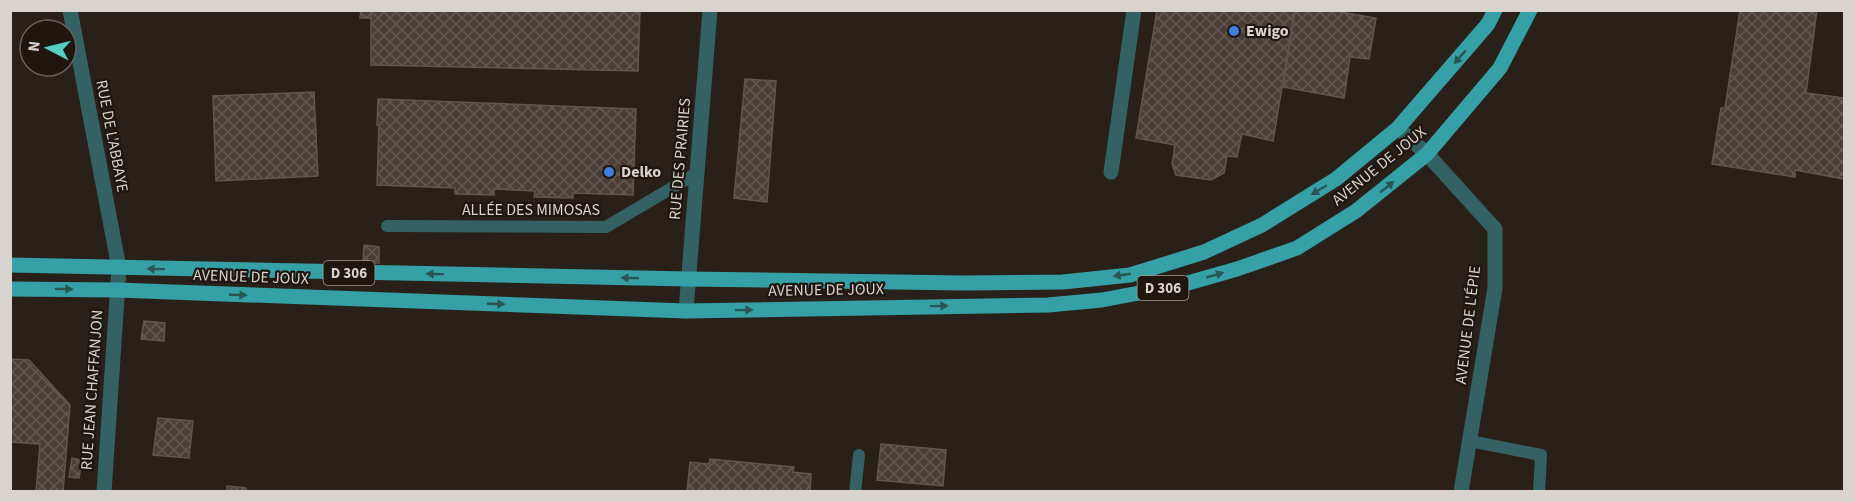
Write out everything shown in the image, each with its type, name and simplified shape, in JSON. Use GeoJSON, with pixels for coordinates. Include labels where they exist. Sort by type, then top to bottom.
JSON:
{"type":"FeatureCollection","features":[{"type":"Feature","properties":{"kind":"main road","name":"AVENUE DE JOUX"},"geometry":{"type":"LineString","coordinates":[[10,265],[688,279],[1052,283],[1130,275],[1204,252],[1262,225],[1336,179],[1398,128],[1488,24],[1495,10]]}},
{"type":"Feature","properties":{"kind":"main road","name":"AVENUE DE JOUX"},"geometry":{"type":"LineString","coordinates":[[10,289],[117,290],[686,311],[1048,305],[1102,300],[1180,285],[1297,248],[1356,212],[1427,154],[1500,68],[1530,10]]}},
{"type":"Feature","properties":{"kind":"street","name":"RUE DE L'ABBAYE"},"geometry":{"type":"LineString","coordinates":[[70,10],[119,268],[117,290]]}},
{"type":"Feature","properties":{"kind":"street","name":"RUE DES PRAIRIES"},"geometry":{"type":"LineString","coordinates":[[686,311],[710,10]]}},
{"type":"Feature","properties":{"kind":"street"},"geometry":{"type":"LineString","coordinates":[[1111,172],[1134,10]]}},
{"type":"Feature","properties":{"kind":"street","name":"AVENUE DE L'ÉPIE"},"geometry":{"type":"LineString","coordinates":[[1398,128],[1427,154],[1495,229],[1495,288],[1461,492]]}},
{"type":"Feature","properties":{"kind":"street","name":"RUE JEAN CHAFFANJON"},"geometry":{"type":"LineString","coordinates":[[104,492],[117,290]]}},
{"type":"Feature","properties":{"kind":"lane","name":"ALLÉE DES MIMOSAS"},"geometry":{"type":"LineString","coordinates":[[387,226],[606,227],[697,173]]}},
{"type":"Feature","properties":{"kind":"lane"},"geometry":{"type":"LineString","coordinates":[[1470,441],[1541,455],[1539,492]]}},
{"type":"Feature","properties":{"kind":"lane"},"geometry":{"type":"LineString","coordinates":[[855,492],[859,455]]}},
{"type":"Feature","properties":{"kind":"building"},"geometry":{"type":"Polygon","coordinates":[[[361,10],[371,10],[371,18],[360,18],[361,10]]]}},
{"type":"Feature","properties":{"kind":"building"},"geometry":{"type":"Polygon","coordinates":[[[371,10],[640,10],[638,71],[371,65],[371,10]]]}},
{"type":"Feature","properties":{"kind":"building"},"geometry":{"type":"Polygon","coordinates":[[[1157,10],[1295,10],[1273,141],[1242,134],[1237,157],[1227,156],[1224,173],[1211,180],[1176,175],[1172,164],[1175,145],[1136,138],[1157,10]]]}},
{"type":"Feature","properties":{"kind":"building"},"geometry":{"type":"Polygon","coordinates":[[[1295,10],[1329,10],[1376,18],[1369,59],[1350,57],[1344,98],[1283,87],[1295,10]]]}},
{"type":"Feature","properties":{"kind":"building"},"geometry":{"type":"Polygon","coordinates":[[[1740,10],[1817,10],[1806,93],[1844,98],[1844,179],[1795,170],[1795,177],[1712,164],[1721,108],[1725,108],[1740,10]]]}},
{"type":"Feature","properties":{"kind":"building"},"geometry":{"type":"Polygon","coordinates":[[[745,79],[776,81],[767,202],[734,198],[745,79]]]}},
{"type":"Feature","properties":{"kind":"building"},"geometry":{"type":"Polygon","coordinates":[[[314,92],[318,176],[216,181],[213,96],[314,92]]]}},
{"type":"Feature","properties":{"kind":"building"},"geometry":{"type":"Polygon","coordinates":[[[378,99],[636,109],[633,195],[573,193],[573,198],[534,197],[535,191],[494,189],[494,195],[455,194],[455,188],[377,185],[378,99]]]}},
{"type":"Feature","properties":{"kind":"building"},"geometry":{"type":"Polygon","coordinates":[[[364,245],[379,247],[379,263],[363,262],[364,245]]]}},
{"type":"Feature","properties":{"kind":"building"},"geometry":{"type":"Polygon","coordinates":[[[144,321],[165,323],[164,341],[141,339],[144,321]]]}},
{"type":"Feature","properties":{"kind":"building"},"geometry":{"type":"Polygon","coordinates":[[[10,359],[29,360],[70,405],[63,492],[36,492],[40,444],[10,442],[10,359]]]}},
{"type":"Feature","properties":{"kind":"building"},"geometry":{"type":"Polygon","coordinates":[[[158,418],[193,421],[189,458],[153,455],[158,418]]]}},
{"type":"Feature","properties":{"kind":"building"},"geometry":{"type":"Polygon","coordinates":[[[881,444],[946,450],[943,486],[877,480],[881,444]]]}},
{"type":"Feature","properties":{"kind":"building"},"geometry":{"type":"Polygon","coordinates":[[[72,458],[82,460],[79,478],[69,477],[72,458]]]}},
{"type":"Feature","properties":{"kind":"building"},"geometry":{"type":"Polygon","coordinates":[[[710,459],[794,467],[793,472],[811,474],[810,492],[687,492],[690,462],[709,464],[710,459]]]}},
{"type":"Feature","properties":{"kind":"building"},"geometry":{"type":"Polygon","coordinates":[[[227,486],[246,488],[246,492],[227,492],[227,486]]]}},
{"type":"Feature","properties":{"kind":"place","name":"Ewigo"},"geometry":{"type":"Point","coordinates":[1234,31]}},
{"type":"Feature","properties":{"kind":"place","name":"Delko"},"geometry":{"type":"Point","coordinates":[609,172]}}]}
